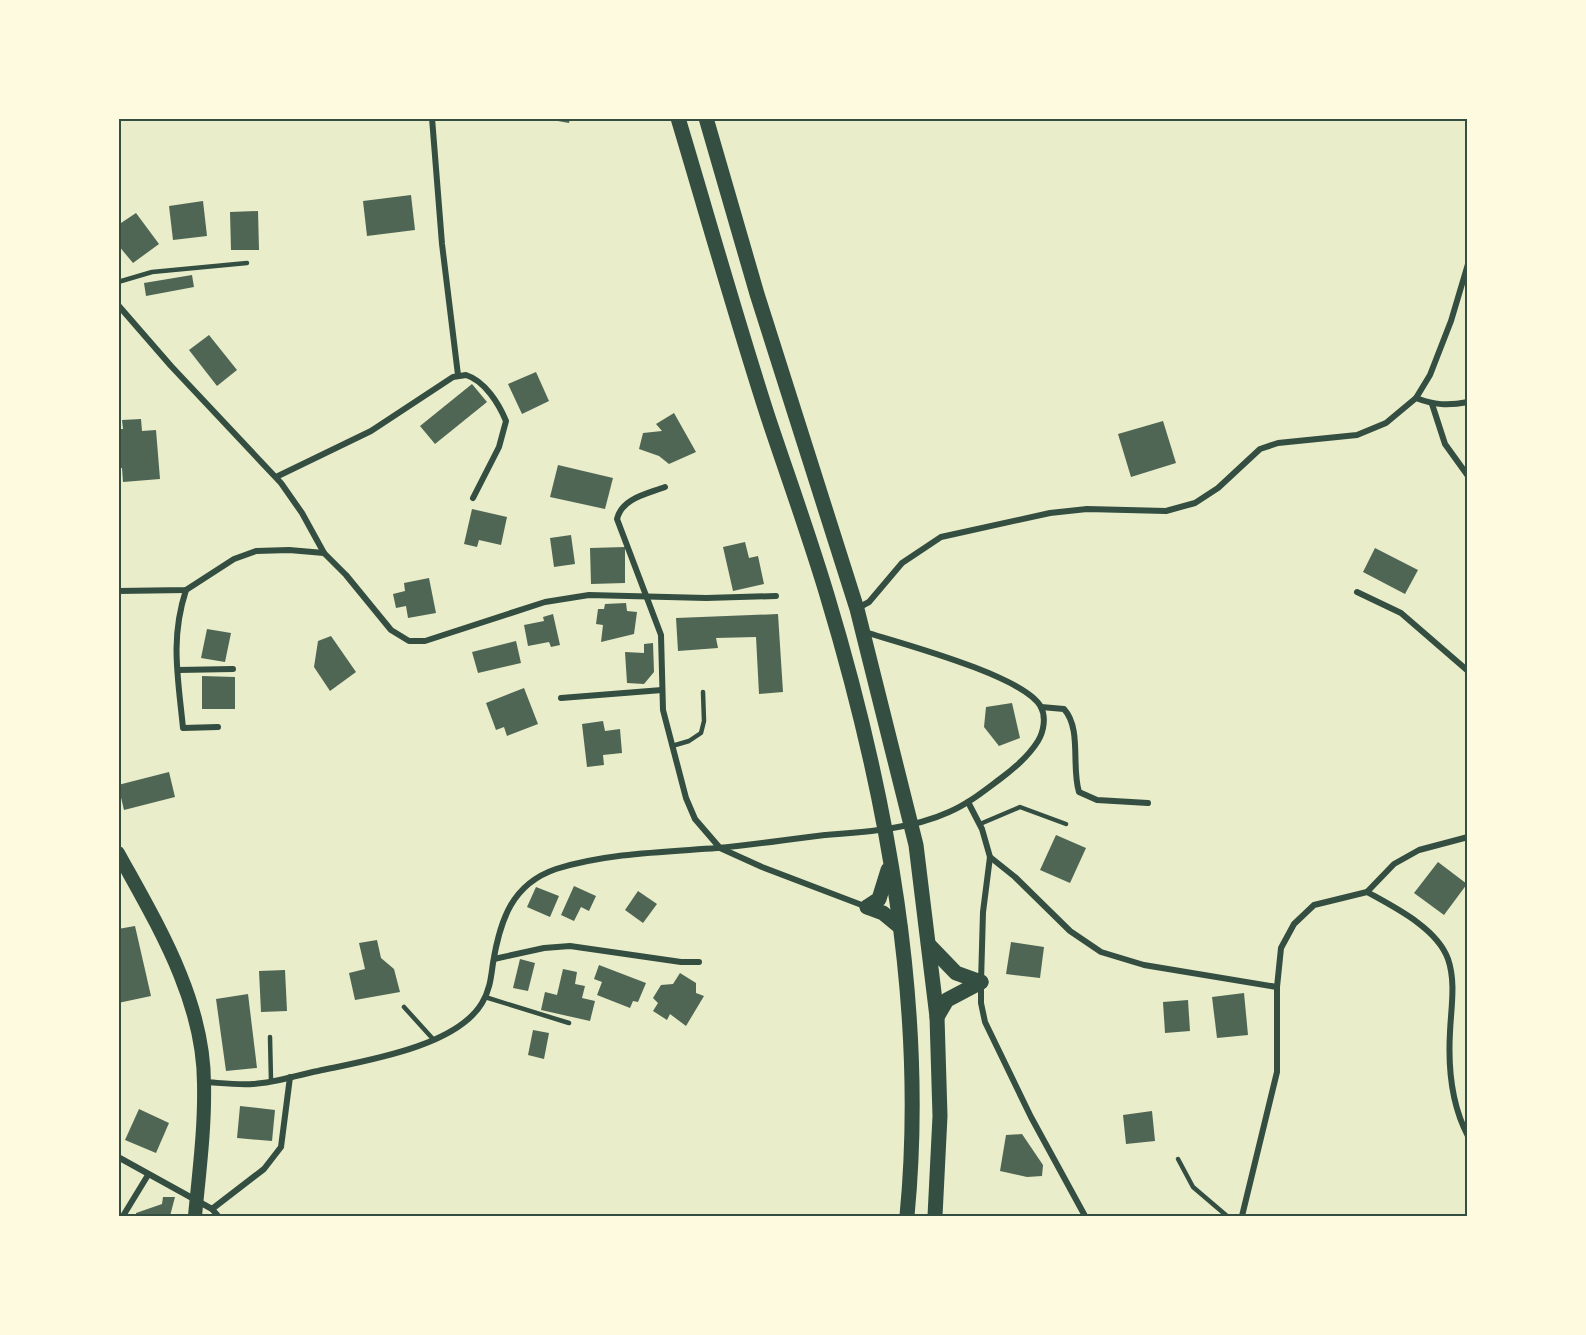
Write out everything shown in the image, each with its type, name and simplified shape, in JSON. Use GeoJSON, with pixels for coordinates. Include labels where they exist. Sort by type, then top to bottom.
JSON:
{"type":"FeatureCollection","features":[{"type":"Feature","properties":{"kind":"highway"},"geometry":{"type":"LineString","coordinates":[[678,118],[768,414],[827,594],[861,718],[877,787],[900,927],[910,1051],[912,1125],[907,1216]]}},
{"type":"Feature","properties":{"kind":"highway"},"geometry":{"type":"LineString","coordinates":[[706,118],[757,294],[857,609],[916,845],[937,1017],[940,1116],[935,1216]]}},
{"type":"Feature","properties":{"kind":"highway"},"geometry":{"type":"LineString","coordinates":[[867,907],[883,892],[888,857]]}},
{"type":"Feature","properties":{"kind":"highway"},"geometry":{"type":"LineString","coordinates":[[867,907],[883,913],[900,927]]}},
{"type":"Feature","properties":{"kind":"highway"},"geometry":{"type":"LineString","coordinates":[[929,945],[956,973],[981,982]]}},
{"type":"Feature","properties":{"kind":"highway"},"geometry":{"type":"LineString","coordinates":[[937,1017],[947,1000],[981,982]]}},
{"type":"Feature","properties":{"kind":"main road"},"geometry":{"type":"LineString","coordinates":[[118,853],[155,920],[183,979],[198,1036],[204,1082],[195,1216]]}},
{"type":"Feature","properties":{"kind":"street"},"geometry":{"type":"LineString","coordinates":[[432,118],[442,244],[458,375]]}},
{"type":"Feature","properties":{"kind":"street"},"geometry":{"type":"LineString","coordinates":[[857,609],[869,602],[902,563],[941,537],[1050,513],[1087,509],[1166,511],[1195,503],[1218,488],[1260,449],[1278,443],[1357,435],[1386,423],[1416,398],[1430,375],[1451,321],[1467,264]]}},
{"type":"Feature","properties":{"kind":"street"},"geometry":{"type":"LineString","coordinates":[[118,305],[171,366],[276,477],[302,513],[324,553],[391,630],[409,641],[425,641],[505,614],[566,598],[610,594],[646,597],[776,596]]}},
{"type":"Feature","properties":{"kind":"street"},"geometry":{"type":"LineString","coordinates":[[276,477],[371,431],[458,375],[466,375],[478,381],[497,403],[506,421],[500,447],[473,498]]}},
{"type":"Feature","properties":{"kind":"street"},"geometry":{"type":"LineString","coordinates":[[1416,398],[1432,404],[1450,406],[1467,402]]}},
{"type":"Feature","properties":{"kind":"street"},"geometry":{"type":"LineString","coordinates":[[1432,404],[1445,444],[1467,476]]}},
{"type":"Feature","properties":{"kind":"street"},"geometry":{"type":"LineString","coordinates":[[665,487],[626,504],[619,512],[617,519],[661,634],[663,710],[686,798],[695,819],[720,848],[762,867],[867,907]]}},
{"type":"Feature","properties":{"kind":"street"},"geometry":{"type":"LineString","coordinates":[[118,591],[186,590],[246,553],[270,549],[324,553]]}},
{"type":"Feature","properties":{"kind":"street"},"geometry":{"type":"LineString","coordinates":[[186,590],[176,626],[183,728],[218,727]]}},
{"type":"Feature","properties":{"kind":"street"},"geometry":{"type":"LineString","coordinates":[[1357,592],[1401,613],[1467,671]]}},
{"type":"Feature","properties":{"kind":"street"},"geometry":{"type":"LineString","coordinates":[[204,1082],[254,1084],[290,1077],[409,1049],[458,1026],[481,1006],[486,997],[505,912],[512,899],[525,885],[541,875],[558,869],[646,852],[720,848],[866,832],[930,820],[968,802],[1019,764],[1032,750],[1041,735],[1044,721],[1041,707],[1033,697],[1007,681],[939,655],[862,632]]}},
{"type":"Feature","properties":{"kind":"street"},"geometry":{"type":"LineString","coordinates":[[178,670],[233,669]]}},
{"type":"Feature","properties":{"kind":"street"},"geometry":{"type":"LineString","coordinates":[[561,698],[662,690]]}},
{"type":"Feature","properties":{"kind":"street"},"geometry":{"type":"LineString","coordinates":[[1041,707],[1064,709],[1070,715],[1073,724],[1074,778],[1079,792],[1097,800],[1148,803]]}},
{"type":"Feature","properties":{"kind":"street"},"geometry":{"type":"LineString","coordinates":[[968,802],[980,824],[990,857],[983,912],[981,1003],[985,1022],[1031,1117],[1085,1216]]}},
{"type":"Feature","properties":{"kind":"street"},"geometry":{"type":"LineString","coordinates":[[1242,1216],[1277,1072],[1277,987],[1281,948],[1294,924],[1314,905],[1367,892],[1394,864],[1419,850],[1467,837]]}},
{"type":"Feature","properties":{"kind":"street"},"geometry":{"type":"LineString","coordinates":[[990,857],[1015,877],[1070,931],[1101,952],[1144,965],[1277,987]]}},
{"type":"Feature","properties":{"kind":"street"},"geometry":{"type":"LineString","coordinates":[[1367,892],[1408,915],[1430,933],[1448,958],[1453,992],[1450,1035],[1456,1115],[1467,1136]]}},
{"type":"Feature","properties":{"kind":"street"},"geometry":{"type":"LineString","coordinates":[[494,959],[544,948],[570,946],[681,962],[699,962]]}},
{"type":"Feature","properties":{"kind":"street"},"geometry":{"type":"LineString","coordinates":[[212,1209],[264,1169],[281,1148],[290,1077]]}},
{"type":"Feature","properties":{"kind":"street"},"geometry":{"type":"LineString","coordinates":[[118,1158],[212,1209],[218,1216]]}},
{"type":"Feature","properties":{"kind":"street"},"geometry":{"type":"LineString","coordinates":[[123,1216],[148,1175]]}},
{"type":"Feature","properties":{"kind":"lane"},"geometry":{"type":"LineString","coordinates":[[118,282],[152,272],[247,263]]}},
{"type":"Feature","properties":{"kind":"lane"},"geometry":{"type":"LineString","coordinates":[[672,746],[701,733],[704,721],[704,692]]}},
{"type":"Feature","properties":{"kind":"lane"},"geometry":{"type":"LineString","coordinates":[[980,824],[1020,807],[1066,824]]}},
{"type":"Feature","properties":{"kind":"lane"},"geometry":{"type":"LineString","coordinates":[[486,997],[569,1023]]}},
{"type":"Feature","properties":{"kind":"lane"},"geometry":{"type":"LineString","coordinates":[[404,1007],[433,1039]]}},
{"type":"Feature","properties":{"kind":"lane"},"geometry":{"type":"LineString","coordinates":[[270,1037],[271,1081]]}},
{"type":"Feature","properties":{"kind":"lane"},"geometry":{"type":"LineString","coordinates":[[1178,1159],[1193,1187],[1227,1216]]}},
{"type":"Feature","properties":{"kind":"building"},"geometry":{"type":"Polygon","coordinates":[[[541,118],[570,118],[569,123],[541,118]]]}},
{"type":"Feature","properties":{"kind":"building"},"geometry":{"type":"Polygon","coordinates":[[[411,195],[415,230],[367,236],[363,201],[411,195]]]}},
{"type":"Feature","properties":{"kind":"building"},"geometry":{"type":"Polygon","coordinates":[[[203,201],[207,236],[173,240],[169,206],[203,201]]]}},
{"type":"Feature","properties":{"kind":"building"},"geometry":{"type":"Polygon","coordinates":[[[258,211],[259,250],[231,250],[230,212],[258,211]]]}},
{"type":"Feature","properties":{"kind":"building"},"geometry":{"type":"Polygon","coordinates":[[[136,213],[159,244],[133,263],[118,245],[118,225],[136,213]]]}},
{"type":"Feature","properties":{"kind":"building"},"geometry":{"type":"Polygon","coordinates":[[[192,275],[194,287],[146,296],[144,283],[192,275]]]}},
{"type":"Feature","properties":{"kind":"building"},"geometry":{"type":"Polygon","coordinates":[[[209,335],[237,370],[217,386],[189,350],[209,335]]]}},
{"type":"Feature","properties":{"kind":"building"},"geometry":{"type":"Polygon","coordinates":[[[536,372],[549,401],[522,414],[508,384],[536,372]]]}},
{"type":"Feature","properties":{"kind":"building"},"geometry":{"type":"Polygon","coordinates":[[[472,384],[487,402],[435,444],[420,426],[472,384]]]}},
{"type":"Feature","properties":{"kind":"building"},"geometry":{"type":"Polygon","coordinates":[[[674,413],[696,452],[669,464],[659,456],[639,449],[643,433],[662,431],[656,424],[674,413]]]}},
{"type":"Feature","properties":{"kind":"building"},"geometry":{"type":"Polygon","coordinates":[[[141,419],[142,431],[156,430],[160,479],[123,482],[122,468],[118,468],[118,429],[123,429],[122,420],[141,419]]]}},
{"type":"Feature","properties":{"kind":"building"},"geometry":{"type":"Polygon","coordinates":[[[1163,421],[1176,463],[1131,477],[1118,434],[1163,421]]]}},
{"type":"Feature","properties":{"kind":"building"},"geometry":{"type":"Polygon","coordinates":[[[558,465],[613,478],[605,509],[550,497],[558,465]]]}},
{"type":"Feature","properties":{"kind":"building"},"geometry":{"type":"Polygon","coordinates":[[[472,509],[507,517],[501,545],[479,540],[477,547],[464,544],[472,509]]]}},
{"type":"Feature","properties":{"kind":"building"},"geometry":{"type":"Polygon","coordinates":[[[571,535],[575,564],[554,567],[550,538],[571,535]]]}},
{"type":"Feature","properties":{"kind":"building"},"geometry":{"type":"Polygon","coordinates":[[[745,542],[749,558],[758,556],[764,584],[733,591],[723,547],[745,542]]]}},
{"type":"Feature","properties":{"kind":"building"},"geometry":{"type":"Polygon","coordinates":[[[625,547],[625,583],[591,584],[590,548],[625,547]]]}},
{"type":"Feature","properties":{"kind":"building"},"geometry":{"type":"Polygon","coordinates":[[[1375,548],[1418,570],[1405,594],[1363,572],[1375,548]]]}},
{"type":"Feature","properties":{"kind":"building"},"geometry":{"type":"Polygon","coordinates":[[[429,578],[436,613],[408,618],[406,606],[396,608],[393,594],[405,591],[404,583],[429,578]]]}},
{"type":"Feature","properties":{"kind":"building"},"geometry":{"type":"Polygon","coordinates":[[[626,603],[627,611],[637,612],[634,634],[601,642],[603,625],[596,624],[598,609],[604,609],[605,604],[626,603]]]}},
{"type":"Feature","properties":{"kind":"building"},"geometry":{"type":"Polygon","coordinates":[[[553,614],[560,645],[551,647],[549,642],[528,646],[524,625],[544,621],[543,617],[553,614]]]}},
{"type":"Feature","properties":{"kind":"building"},"geometry":{"type":"Polygon","coordinates":[[[778,614],[783,692],[759,694],[756,637],[716,638],[718,648],[678,651],[676,618],[778,614]]]}},
{"type":"Feature","properties":{"kind":"building"},"geometry":{"type":"Polygon","coordinates":[[[207,629],[231,633],[225,662],[201,658],[207,629]]]}},
{"type":"Feature","properties":{"kind":"building"},"geometry":{"type":"Polygon","coordinates":[[[331,636],[356,672],[330,691],[314,667],[318,641],[331,636]]]}},
{"type":"Feature","properties":{"kind":"building"},"geometry":{"type":"Polygon","coordinates":[[[516,641],[521,663],[478,673],[472,652],[516,641]]]}},
{"type":"Feature","properties":{"kind":"building"},"geometry":{"type":"Polygon","coordinates":[[[653,643],[654,672],[644,684],[627,683],[625,652],[644,653],[644,644],[653,643]]]}},
{"type":"Feature","properties":{"kind":"building"},"geometry":{"type":"Polygon","coordinates":[[[202,676],[235,677],[235,709],[202,709],[202,676]]]}},
{"type":"Feature","properties":{"kind":"building"},"geometry":{"type":"Polygon","coordinates":[[[524,688],[538,724],[507,736],[504,727],[496,730],[486,703],[524,688]]]}},
{"type":"Feature","properties":{"kind":"building"},"geometry":{"type":"Polygon","coordinates":[[[1012,703],[1020,738],[999,746],[984,727],[986,707],[1012,703]]]}},
{"type":"Feature","properties":{"kind":"building"},"geometry":{"type":"Polygon","coordinates":[[[603,721],[605,731],[620,729],[622,753],[603,755],[604,765],[587,767],[582,724],[603,721]]]}},
{"type":"Feature","properties":{"kind":"building"},"geometry":{"type":"Polygon","coordinates":[[[169,772],[175,797],[124,810],[118,785],[169,772]]]}},
{"type":"Feature","properties":{"kind":"building"},"geometry":{"type":"Polygon","coordinates":[[[1056,835],[1086,848],[1070,883],[1040,870],[1056,835]]]}},
{"type":"Feature","properties":{"kind":"building"},"geometry":{"type":"Polygon","coordinates":[[[1438,862],[1467,884],[1444,915],[1414,893],[1438,862]]]}},
{"type":"Feature","properties":{"kind":"building"},"geometry":{"type":"Polygon","coordinates":[[[574,886],[596,896],[589,911],[581,907],[574,921],[561,915],[574,886]]]}},
{"type":"Feature","properties":{"kind":"building"},"geometry":{"type":"Polygon","coordinates":[[[536,887],[559,896],[550,917],[527,907],[536,887]]]}},
{"type":"Feature","properties":{"kind":"building"},"geometry":{"type":"Polygon","coordinates":[[[638,891],[657,904],[643,923],[625,910],[638,891]]]}},
{"type":"Feature","properties":{"kind":"building"},"geometry":{"type":"Polygon","coordinates":[[[135,926],[151,996],[118,1003],[118,929],[135,926]]]}},
{"type":"Feature","properties":{"kind":"building"},"geometry":{"type":"Polygon","coordinates":[[[377,940],[381,958],[394,969],[400,992],[355,1000],[349,973],[365,969],[359,943],[377,940]]]}},
{"type":"Feature","properties":{"kind":"building"},"geometry":{"type":"Polygon","coordinates":[[[1011,942],[1044,947],[1040,978],[1006,974],[1011,942]]]}},
{"type":"Feature","properties":{"kind":"building"},"geometry":{"type":"Polygon","coordinates":[[[520,959],[535,963],[528,991],[513,988],[520,959]]]}},
{"type":"Feature","properties":{"kind":"building"},"geometry":{"type":"Polygon","coordinates":[[[599,965],[646,983],[638,1002],[633,1001],[630,1008],[597,995],[602,982],[594,979],[599,965]]]}},
{"type":"Feature","properties":{"kind":"building"},"geometry":{"type":"Polygon","coordinates":[[[563,969],[577,972],[575,984],[585,986],[582,998],[595,1001],[590,1021],[541,1010],[545,992],[557,995],[563,969]]]}},
{"type":"Feature","properties":{"kind":"building"},"geometry":{"type":"Polygon","coordinates":[[[285,970],[287,1011],[261,1012],[259,971],[285,970]]]}},
{"type":"Feature","properties":{"kind":"building"},"geometry":{"type":"Polygon","coordinates":[[[680,973],[696,983],[696,993],[704,996],[686,1026],[670,1014],[667,1020],[653,1011],[658,1003],[653,998],[661,985],[673,984],[680,973]]]}},
{"type":"Feature","properties":{"kind":"building"},"geometry":{"type":"Polygon","coordinates":[[[1244,993],[1248,1035],[1217,1038],[1212,997],[1244,993]]]}},
{"type":"Feature","properties":{"kind":"building"},"geometry":{"type":"Polygon","coordinates":[[[248,994],[257,1068],[226,1071],[216,999],[248,994]]]}},
{"type":"Feature","properties":{"kind":"building"},"geometry":{"type":"Polygon","coordinates":[[[1188,1000],[1190,1031],[1165,1033],[1163,1002],[1188,1000]]]}},
{"type":"Feature","properties":{"kind":"building"},"geometry":{"type":"Polygon","coordinates":[[[533,1030],[549,1033],[544,1059],[528,1055],[533,1030]]]}},
{"type":"Feature","properties":{"kind":"building"},"geometry":{"type":"Polygon","coordinates":[[[240,1106],[275,1110],[272,1141],[237,1138],[240,1106]]]}},
{"type":"Feature","properties":{"kind":"building"},"geometry":{"type":"Polygon","coordinates":[[[139,1109],[169,1123],[156,1153],[125,1140],[139,1109]]]}},
{"type":"Feature","properties":{"kind":"building"},"geometry":{"type":"Polygon","coordinates":[[[1152,1111],[1155,1141],[1126,1144],[1123,1115],[1152,1111]]]}},
{"type":"Feature","properties":{"kind":"building"},"geometry":{"type":"Polygon","coordinates":[[[1022,1134],[1043,1165],[1042,1176],[1027,1177],[1000,1171],[1006,1135],[1022,1134]]]}},
{"type":"Feature","properties":{"kind":"building"},"geometry":{"type":"Polygon","coordinates":[[[163,1197],[175,1197],[170,1216],[136,1216],[136,1213],[162,1204],[163,1197]]]}}]}
